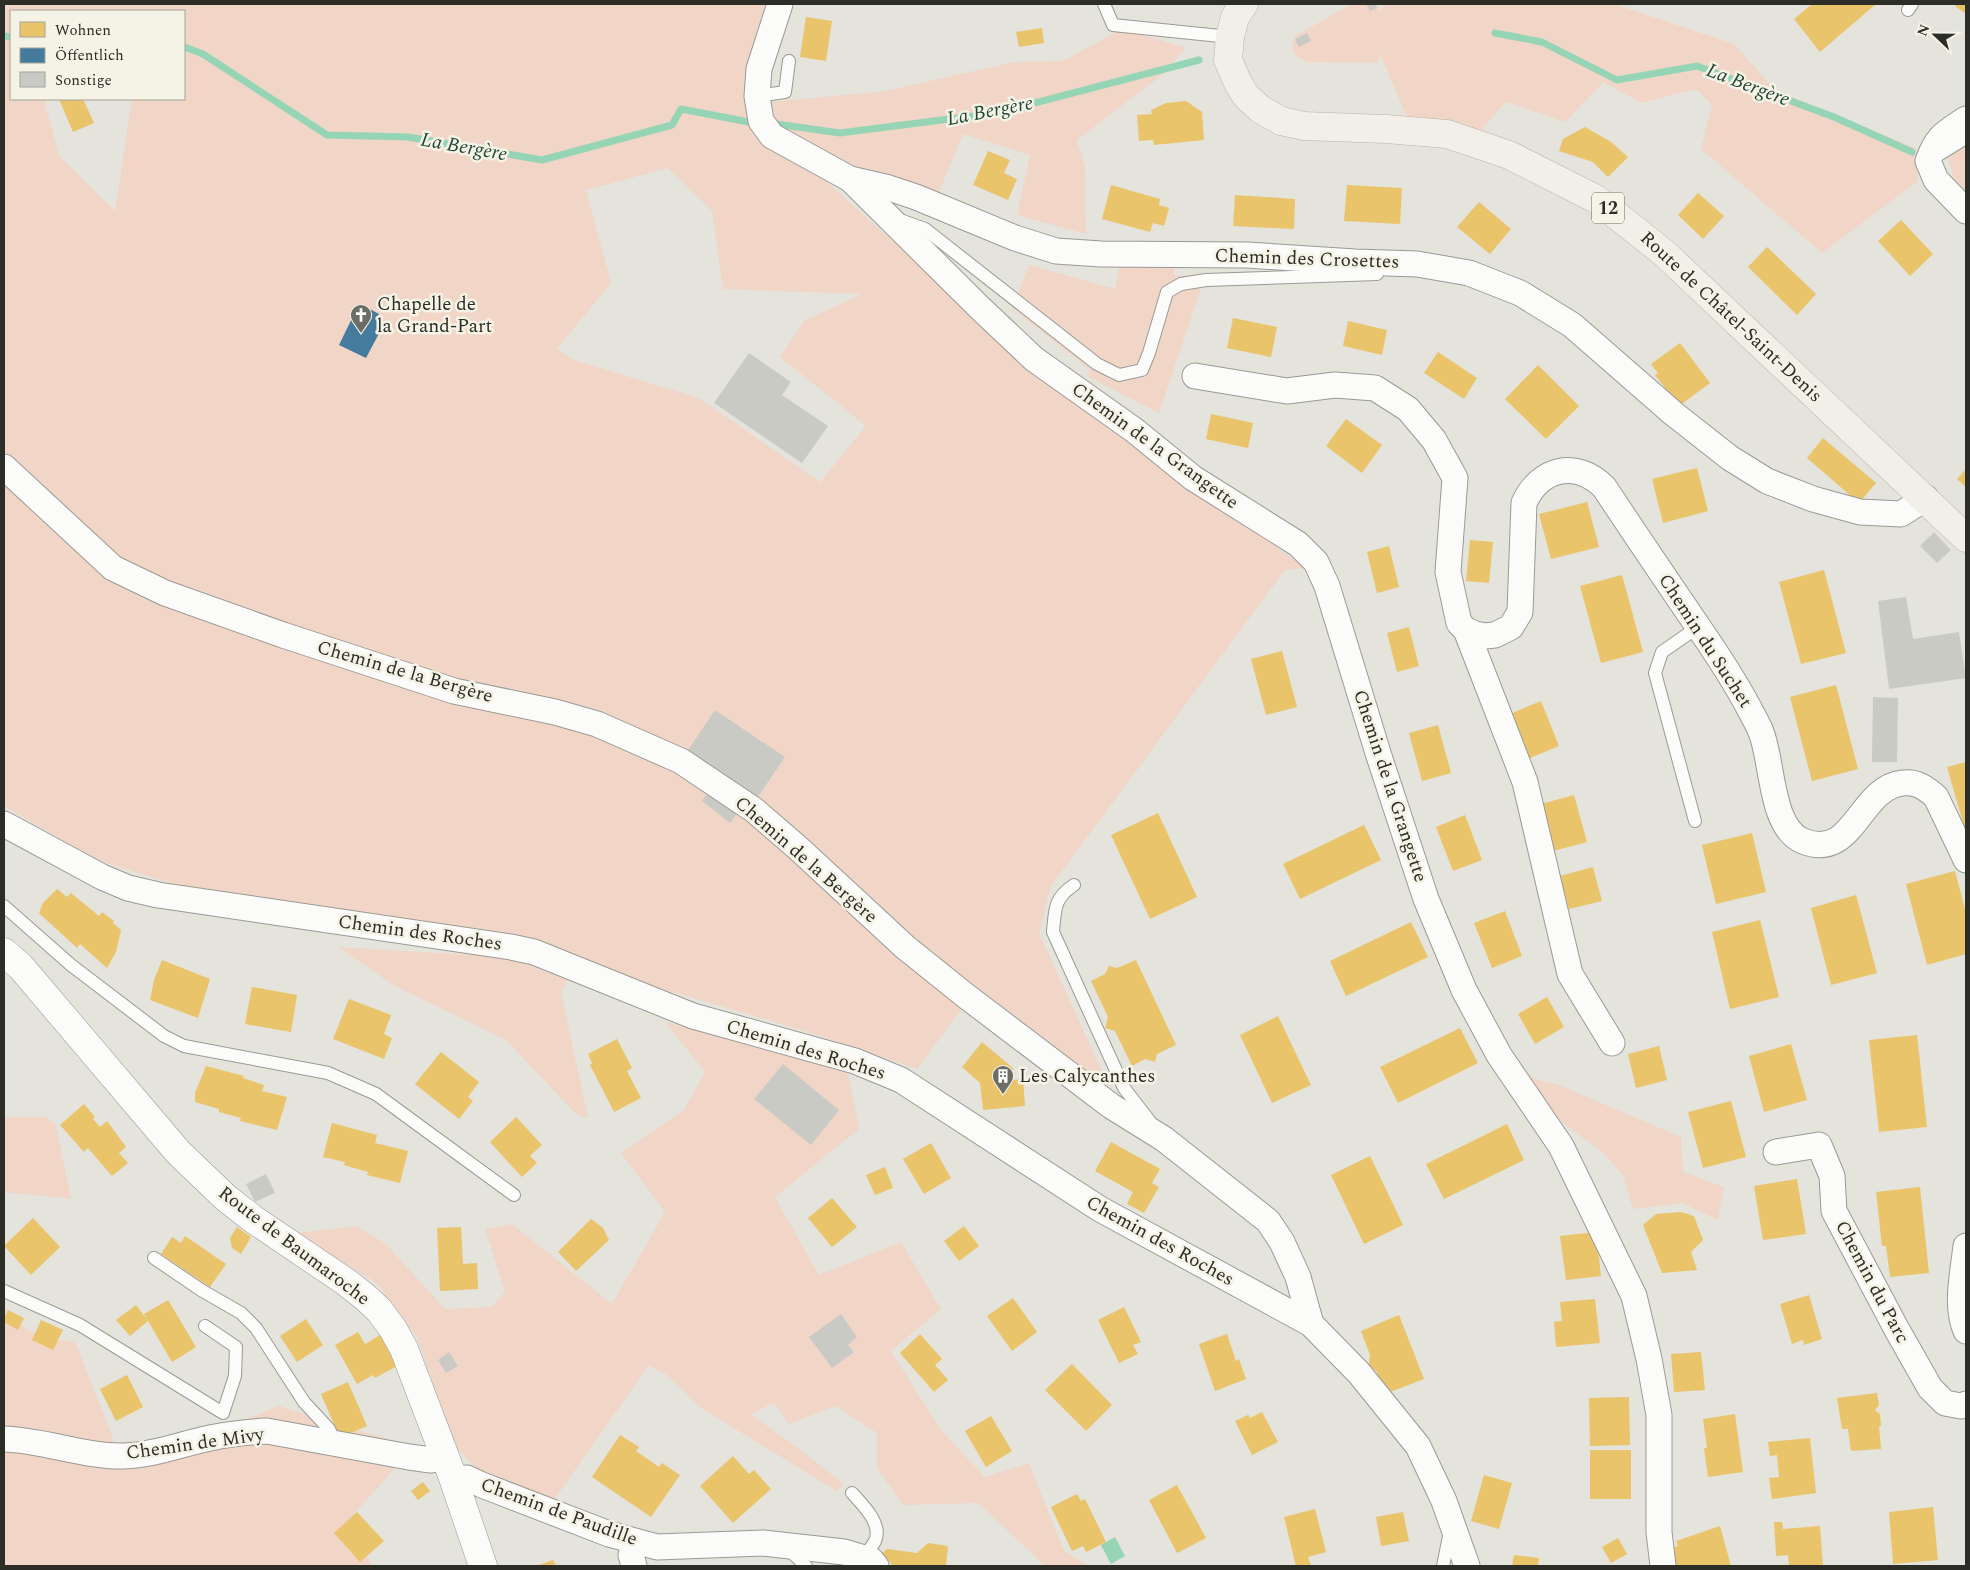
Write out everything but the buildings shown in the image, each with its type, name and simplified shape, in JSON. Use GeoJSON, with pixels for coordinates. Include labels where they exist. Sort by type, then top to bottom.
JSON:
{"type":"FeatureCollection","features":[{"type":"Feature","properties":{"kind":"main road","name":"Route de Châtel-Saint-Denis"},"geometry":{"type":"LineString","coordinates":[[1244,4],[1235,17],[1230,37],[1228,60],[1246,96],[1260,108],[1281,121],[1304,126],[1386,129],[1447,134],[1509,155],[1596,199],[1664,253],[1926,498],[1966,538]]}},
{"type":"Feature","properties":{"kind":"street","name":"Chemin des Crosettes"},"geometry":{"type":"LineString","coordinates":[[780,4],[759,69],[757,96],[761,121],[772,136],[850,179],[889,188],[916,197],[1015,238],[1056,251],[1101,254],[1247,255],[1418,264],[1469,273],[1520,293],[1572,325],[1674,414],[1730,458],[1767,481],[1813,499],[1860,512],[1901,514],[1926,498]]}},
{"type":"Feature","properties":{"kind":"street"},"geometry":{"type":"LineString","coordinates":[[1966,119],[1942,136],[1934,145],[1928,161],[1936,180],[1966,211]]}},
{"type":"Feature","properties":{"kind":"street","name":"Chemin de la Grangette"},"geometry":{"type":"LineString","coordinates":[[850,179],[1034,359],[1134,430],[1193,478],[1298,544],[1316,562],[1327,586],[1378,753],[1426,899],[1464,990],[1499,1055],[1561,1146],[1634,1296],[1658,1415],[1659,1532],[1663,1566]]}},
{"type":"Feature","properties":{"kind":"street"},"geometry":{"type":"LineString","coordinates":[[1195,376],[1287,391],[1334,385],[1374,388],[1408,409],[1434,440],[1455,478],[1448,572],[1459,622],[1466,630],[1525,782],[1570,974],[1612,1042]]}},
{"type":"Feature","properties":{"kind":"street","name":"Chemin de la Bergère"},"geometry":{"type":"LineString","coordinates":[[4,467],[113,568],[165,592],[292,638],[454,691],[555,712],[597,724],[681,761],[754,810],[905,947],[973,1002],[1110,1106],[1164,1139],[1268,1221],[1282,1242],[1298,1277],[1311,1324]]}},
{"type":"Feature","properties":{"kind":"street","name":"Chemin du Suchet"},"geometry":{"type":"LineString","coordinates":[[1466,630],[1480,635],[1495,635],[1503,632],[1517,620],[1522,603],[1524,503],[1529,492],[1545,476],[1566,470],[1587,474],[1604,487],[1736,682],[1762,732],[1782,820],[1793,835],[1801,840],[1819,844],[1838,840],[1846,834],[1874,797],[1881,791],[1888,786],[1906,782],[1918,784],[1928,789],[1936,797],[1966,860]]}},
{"type":"Feature","properties":{"kind":"street","name":"Chemin des Roches"},"geometry":{"type":"LineString","coordinates":[[4,824],[102,877],[128,888],[158,895],[534,952],[693,1016],[855,1061],[901,1080],[1100,1209],[1311,1324],[1359,1373],[1418,1446],[1444,1501],[1467,1566]]}},
{"type":"Feature","properties":{"kind":"street","name":"Route de Baumaroche"},"geometry":{"type":"LineString","coordinates":[[4,952],[21,967],[178,1152],[226,1198],[253,1219],[346,1282],[379,1310],[393,1329],[404,1349],[449,1468],[483,1566]]}},
{"type":"Feature","properties":{"kind":"street","name":"Chemin du Parc"},"geometry":{"type":"LineString","coordinates":[[1776,1152],[1819,1145],[1832,1176],[1834,1211],[1930,1388],[1945,1403],[1961,1406],[1966,1404]]}},
{"type":"Feature","properties":{"kind":"street"},"geometry":{"type":"LineString","coordinates":[[1966,1246],[1961,1319],[1966,1331]]}},
{"type":"Feature","properties":{"kind":"street","name":"Chemin de Mivy"},"geometry":{"type":"LineString","coordinates":[[4,1439],[52,1444],[99,1455],[124,1456],[143,1454],[211,1438],[266,1431],[431,1460],[449,1468]]}},
{"type":"Feature","properties":{"kind":"street","name":"Chemin de Paudille"},"geometry":{"type":"LineString","coordinates":[[449,1468],[482,1485],[609,1534],[656,1547],[763,1543],[844,1552],[870,1562]]}},
{"type":"Feature","properties":{"kind":"street"},"geometry":{"type":"LineString","coordinates":[[634,1566],[631,1555],[637,1542]]}},
{"type":"Feature","properties":{"kind":"lane"},"geometry":{"type":"LineString","coordinates":[[1104,4],[1113,25],[1230,37]]}},
{"type":"Feature","properties":{"kind":"lane"},"geometry":{"type":"LineString","coordinates":[[757,96],[784,92],[789,61]]}},
{"type":"Feature","properties":{"kind":"lane"},"geometry":{"type":"LineString","coordinates":[[1928,161],[1966,138]]}},
{"type":"Feature","properties":{"kind":"lane"},"geometry":{"type":"LineString","coordinates":[[886,215],[925,229],[1097,364],[1119,375],[1142,370],[1167,292],[1181,284],[1206,280],[1388,274],[1397,263]]}},
{"type":"Feature","properties":{"kind":"lane"},"geometry":{"type":"LineString","coordinates":[[1694,821],[1655,673],[1662,652],[1698,627]]}},
{"type":"Feature","properties":{"kind":"lane"},"geometry":{"type":"LineString","coordinates":[[1074,885],[1061,894],[1054,913],[1053,932],[1124,1088],[1164,1139]]}},
{"type":"Feature","properties":{"kind":"lane"},"geometry":{"type":"LineString","coordinates":[[4,906],[71,965],[164,1036],[184,1046],[328,1074],[376,1094],[514,1195]]}},
{"type":"Feature","properties":{"kind":"lane"},"geometry":{"type":"LineString","coordinates":[[154,1258],[201,1290],[247,1317],[304,1402],[330,1429],[333,1438],[332,1444]]}},
{"type":"Feature","properties":{"kind":"lane"},"geometry":{"type":"LineString","coordinates":[[4,1291],[80,1324],[224,1413],[250,1432]]}},
{"type":"Feature","properties":{"kind":"lane"},"geometry":{"type":"LineString","coordinates":[[205,1326],[236,1347],[235,1376],[224,1413]]}},
{"type":"Feature","properties":{"kind":"lane"},"geometry":{"type":"LineString","coordinates":[[852,1493],[866,1508],[875,1525],[876,1539],[870,1562]]}},
{"type":"Feature","properties":{"kind":"lane"},"geometry":{"type":"LineString","coordinates":[[1443,1566],[1452,1524]]}},
{"type":"Feature","properties":{"kind":"lane"},"geometry":{"type":"LineString","coordinates":[[785,1545],[806,1566]]}},
{"type":"Feature","properties":{"kind":"shaded area"},"geometry":{"type":"Polygon","coordinates":[[[4,4],[771,4],[753,116],[1027,361],[1187,483],[1306,568],[1285,570],[1051,886],[1039,933],[1110,1089],[1106,1106],[964,1006],[917,1069],[812,1033],[642,983],[490,930],[305,908],[190,889],[97,860],[4,806],[4,4]],[[10,10],[10,100],[46,100],[59,156],[115,211],[132,100],[185,100],[185,10],[10,10]],[[668,168],[586,190],[611,283],[557,349],[574,360],[699,398],[820,482],[866,426],[780,357],[804,321],[862,294],[723,289],[712,211],[668,168]]]}},
{"type":"Feature","properties":{"kind":"shaded area"},"geometry":{"type":"Polygon","coordinates":[[[1352,4],[1379,4],[1380,12],[1386,4],[1614,4],[1734,44],[1775,90],[1916,148],[1918,181],[1822,253],[1701,149],[1712,105],[1696,89],[1641,103],[1604,82],[1565,122],[1506,102],[1474,138],[1410,124],[1380,54],[1378,63],[1307,62],[1296,55],[1292,49],[1295,36],[1352,4]]]}},
{"type":"Feature","properties":{"kind":"shaded area"},"geometry":{"type":"Polygon","coordinates":[[[1122,29],[1186,48],[1157,79],[1077,140],[1085,167],[1086,234],[1017,215],[1030,155],[963,134],[939,192],[855,171],[779,128],[770,102],[886,91],[1014,62],[1063,61],[1122,29]]]}},
{"type":"Feature","properties":{"kind":"shaded area"},"geometry":{"type":"Polygon","coordinates":[[[1966,140],[1966,190],[1954,180],[1948,158],[1966,140]]]}},
{"type":"Feature","properties":{"kind":"shaded area"},"geometry":{"type":"Polygon","coordinates":[[[1121,260],[1174,261],[1174,276],[1206,274],[1159,413],[1087,376],[1090,370],[1012,308],[1029,265],[1115,289],[1121,260]]]}},
{"type":"Feature","properties":{"kind":"shaded area"},"geometry":{"type":"Polygon","coordinates":[[[338,947],[507,957],[568,980],[561,992],[588,1118],[576,1114],[506,1040],[395,986],[338,947]]]}},
{"type":"Feature","properties":{"kind":"shaded area"},"geometry":{"type":"Polygon","coordinates":[[[665,1022],[847,1068],[859,1129],[775,1197],[819,1275],[901,1242],[941,1309],[891,1351],[941,1430],[985,1477],[1029,1463],[1064,1551],[1089,1566],[1045,1566],[978,1503],[903,1505],[877,1468],[877,1433],[836,1406],[789,1424],[774,1403],[751,1414],[844,1484],[837,1491],[701,1408],[668,1376],[649,1365],[554,1500],[485,1476],[456,1448],[416,1336],[377,1283],[295,1233],[357,1226],[386,1244],[445,1309],[491,1307],[505,1292],[485,1229],[512,1224],[612,1304],[665,1212],[621,1153],[684,1110],[705,1072],[665,1022]]]}},
{"type":"Feature","properties":{"kind":"shaded area"},"geometry":{"type":"Polygon","coordinates":[[[1524,1076],[1559,1085],[1681,1137],[1683,1172],[1724,1187],[1718,1220],[1682,1203],[1633,1209],[1623,1175],[1603,1153],[1564,1124],[1524,1076]]]}},
{"type":"Feature","properties":{"kind":"shaded area"},"geometry":{"type":"Polygon","coordinates":[[[4,1117],[47,1117],[56,1126],[71,1199],[4,1192],[4,1117]]]}},
{"type":"Feature","properties":{"kind":"shaded area"},"geometry":{"type":"Polygon","coordinates":[[[4,1312],[42,1340],[75,1341],[115,1444],[191,1441],[279,1406],[414,1447],[346,1523],[373,1566],[4,1566],[4,1312]]]}},
{"type":"Feature","properties":{"kind":"shaded area"},"geometry":{"type":"Polygon","coordinates":[[[1115,1537],[1125,1556],[1111,1564],[1101,1545],[1115,1537]]]}},
{"type":"Feature","properties":{"kind":"waterway","name":"La Bergère"},"geometry":{"type":"LineString","coordinates":[[1495,33],[1542,42],[1617,80],[1697,66],[1834,117],[1912,152]]}},
{"type":"Feature","properties":{"kind":"waterway","name":"La Bergère"},"geometry":{"type":"LineString","coordinates":[[4,36],[10,37]]}},
{"type":"Feature","properties":{"kind":"waterway","name":"La Bergère"},"geometry":{"type":"LineString","coordinates":[[185,47],[203,54],[327,135],[408,137],[542,160],[672,125],[681,109],[754,123]]}},
{"type":"Feature","properties":{"kind":"waterway","name":"La Bergère"},"geometry":{"type":"LineString","coordinates":[[776,124],[840,133],[996,113],[1199,60]]}},
{"type":"Feature","properties":{"kind":"place","name":"Chapelle de la Grand-Part"},"geometry":{"type":"Point","coordinates":[361,334]}},
{"type":"Feature","properties":{"kind":"place","name":"Les Calycanthes"},"geometry":{"type":"Point","coordinates":[1003,1095]}}]}
